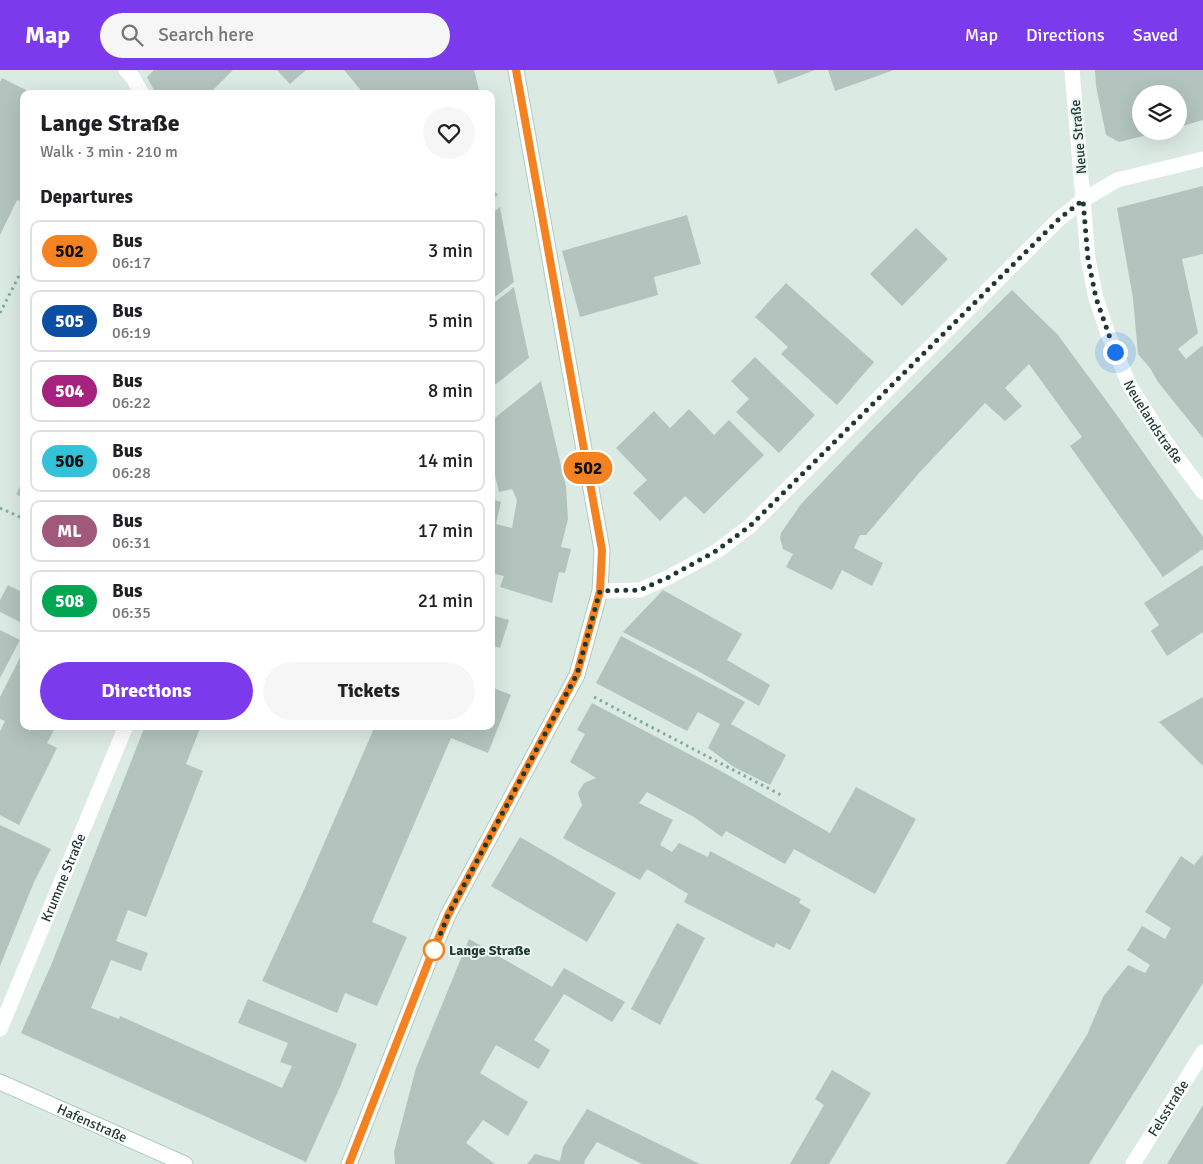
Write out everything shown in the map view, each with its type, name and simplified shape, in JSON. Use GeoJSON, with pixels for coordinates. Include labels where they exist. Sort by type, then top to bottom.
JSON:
{"type":"FeatureCollection","features":[{"type":"Feature","properties":{"kind":"street"},"geometry":{"type":"LineString","coordinates":[[126,70],[134,78],[140,90]]}},
{"type":"Feature","properties":{"kind":"street"},"geometry":{"type":"LineString","coordinates":[[349,1164],[448,915],[577,674],[600,591],[602,550],[516,70]]}},
{"type":"Feature","properties":{"kind":"street","name":"Neue Straße"},"geometry":{"type":"LineString","coordinates":[[1072,70],[1083,200]]}},
{"type":"Feature","properties":{"kind":"street"},"geometry":{"type":"LineString","coordinates":[[600,591],[640,590],[669,577],[716,551],[750,526],[1059,219],[1083,200],[1117,180],[1203,158]]}},
{"type":"Feature","properties":{"kind":"street","name":"Neuelandstraße"},"geometry":{"type":"LineString","coordinates":[[1083,200],[1088,259],[1096,298],[1108,334],[1130,386],[1162,437],[1203,492]]}},
{"type":"Feature","properties":{"kind":"street","name":"Krumme Straße"},"geometry":{"type":"LineString","coordinates":[[0,1029],[124,730]]}},
{"type":"Feature","properties":{"kind":"street","name":"Felsstraße"},"geometry":{"type":"LineString","coordinates":[[1133,1164],[1203,1052]]}},
{"type":"Feature","properties":{"kind":"street","name":"Hafenstraße"},"geometry":{"type":"LineString","coordinates":[[0,1082],[185,1164]]}},
{"type":"Feature","properties":{"kind":"path"},"geometry":{"type":"LineString","coordinates":[[0,313],[20,274]]}},
{"type":"Feature","properties":{"kind":"path"},"geometry":{"type":"LineString","coordinates":[[0,508],[20,517]]}},
{"type":"Feature","properties":{"kind":"path"},"geometry":{"type":"LineString","coordinates":[[571,685],[781,795]]}},
{"type":"Feature","properties":{"kind":"building"},"geometry":{"type":"Polygon","coordinates":[[[154,70],[233,70],[213,90],[154,90],[147,77],[154,70]]]}},
{"type":"Feature","properties":{"kind":"building"},"geometry":{"type":"Polygon","coordinates":[[[277,70],[306,70],[290,84],[277,70]]]}},
{"type":"Feature","properties":{"kind":"building"},"geometry":{"type":"Polygon","coordinates":[[[344,70],[474,70],[479,90],[361,90],[344,70]]]}},
{"type":"Feature","properties":{"kind":"building"},"geometry":{"type":"Polygon","coordinates":[[[773,70],[815,70],[778,84],[773,70]]]}},
{"type":"Feature","properties":{"kind":"building"},"geometry":{"type":"Polygon","coordinates":[[[828,70],[894,70],[835,91],[828,70]]]}},
{"type":"Feature","properties":{"kind":"building"},"geometry":{"type":"Polygon","coordinates":[[[1095,70],[1203,70],[1203,120],[1187,125],[1187,85],[1132,85],[1132,139],[1119,142],[1106,135],[1096,86],[1095,70]]]}},
{"type":"Feature","properties":{"kind":"building"},"geometry":{"type":"Polygon","coordinates":[[[2,78],[26,90],[20,90],[20,201],[17,200],[0,235],[0,82],[2,78]]]}},
{"type":"Feature","properties":{"kind":"building"},"geometry":{"type":"Polygon","coordinates":[[[1203,186],[1203,254],[1182,259],[1198,333],[1178,349],[1186,359],[1203,345],[1203,438],[1138,354],[1133,298],[1117,208],[1203,186]]]}},
{"type":"Feature","properties":{"kind":"building"},"geometry":{"type":"Polygon","coordinates":[[[500,207],[514,282],[495,297],[495,211],[500,207]]]}},
{"type":"Feature","properties":{"kind":"building"},"geometry":{"type":"Polygon","coordinates":[[[687,215],[701,264],[654,277],[658,295],[580,317],[562,251],[687,215]]]}},
{"type":"Feature","properties":{"kind":"building"},"geometry":{"type":"Polygon","coordinates":[[[916,228],[948,259],[902,306],[870,274],[916,228]]]}},
{"type":"Feature","properties":{"kind":"building"},"geometry":{"type":"Polygon","coordinates":[[[786,283],[874,362],[837,405],[781,354],[788,347],[755,317],[786,283]]]}},
{"type":"Feature","properties":{"kind":"building"},"geometry":{"type":"Polygon","coordinates":[[[514,287],[529,358],[495,385],[495,302],[514,287]]]}},
{"type":"Feature","properties":{"kind":"building"},"geometry":{"type":"Polygon","coordinates":[[[1012,290],[1058,335],[1203,537],[1203,549],[1163,577],[1070,446],[1082,437],[1029,364],[1005,388],[1022,406],[1005,421],[985,403],[919,473],[866,535],[860,535],[854,548],[883,563],[872,586],[842,570],[832,590],[786,567],[793,554],[783,549],[780,538],[781,533],[801,504],[1012,290]]]}},
{"type":"Feature","properties":{"kind":"building"},"geometry":{"type":"Polygon","coordinates":[[[755,357],[815,415],[779,453],[736,412],[749,399],[731,381],[755,357]]]}},
{"type":"Feature","properties":{"kind":"building"},"geometry":{"type":"Polygon","coordinates":[[[541,381],[566,487],[568,519],[561,547],[571,549],[565,573],[559,572],[552,603],[500,587],[504,576],[495,574],[495,500],[501,502],[496,524],[512,528],[517,500],[512,489],[499,492],[495,476],[495,418],[541,381]]]}},
{"type":"Feature","properties":{"kind":"building"},"geometry":{"type":"Polygon","coordinates":[[[689,409],[714,435],[729,420],[764,455],[704,514],[685,496],[660,521],[633,493],[647,480],[616,448],[654,411],[670,428],[689,409]]]}},
{"type":"Feature","properties":{"kind":"building"},"geometry":{"type":"Polygon","coordinates":[[[20,486],[20,496],[16,494],[20,486]]]}},
{"type":"Feature","properties":{"kind":"building"},"geometry":{"type":"Polygon","coordinates":[[[1203,565],[1203,632],[1167,656],[1151,631],[1159,625],[1144,603],[1203,565]]]}},
{"type":"Feature","properties":{"kind":"building"},"geometry":{"type":"Polygon","coordinates":[[[8,585],[20,591],[20,622],[0,612],[0,600],[8,585]]]}},
{"type":"Feature","properties":{"kind":"building"},"geometry":{"type":"Polygon","coordinates":[[[663,590],[742,634],[727,660],[770,685],[759,706],[698,671],[623,632],[663,590]]]}},
{"type":"Feature","properties":{"kind":"building"},"geometry":{"type":"Polygon","coordinates":[[[495,616],[509,620],[500,648],[495,646],[495,616]]]}},
{"type":"Feature","properties":{"kind":"building"},"geometry":{"type":"Polygon","coordinates":[[[0,630],[20,640],[0,678],[0,630]]]}},
{"type":"Feature","properties":{"kind":"building"},"geometry":{"type":"Polygon","coordinates":[[[621,636],[745,702],[731,724],[786,755],[770,785],[734,767],[708,748],[720,724],[698,712],[687,731],[596,683],[621,636]]]}},
{"type":"Feature","properties":{"kind":"building"},"geometry":{"type":"Polygon","coordinates":[[[20,658],[20,730],[54,730],[47,743],[57,748],[19,825],[0,815],[0,731],[5,721],[0,719],[0,697],[20,658]]]}},
{"type":"Feature","properties":{"kind":"building"},"geometry":{"type":"Polygon","coordinates":[[[495,689],[511,695],[488,753],[451,738],[372,922],[407,937],[377,1006],[345,993],[337,1013],[262,981],[373,730],[495,730],[495,689]]]}},
{"type":"Feature","properties":{"kind":"building"},"geometry":{"type":"Polygon","coordinates":[[[1203,697],[1203,766],[1159,722],[1203,697]]]}},
{"type":"Feature","properties":{"kind":"building"},"geometry":{"type":"Polygon","coordinates":[[[592,703],[719,770],[830,833],[856,787],[916,819],[875,894],[794,849],[785,864],[726,831],[722,837],[694,817],[647,792],[639,803],[673,820],[660,845],[672,852],[679,843],[708,857],[710,851],[801,899],[799,903],[811,910],[790,950],[776,943],[774,948],[684,902],[688,894],[647,869],[640,880],[563,838],[582,805],[578,793],[584,783],[596,778],[570,762],[585,734],[577,730],[592,703]]]}},
{"type":"Feature","properties":{"kind":"building"},"geometry":{"type":"Polygon","coordinates":[[[143,730],[199,730],[186,764],[203,771],[146,917],[128,910],[116,941],[148,953],[141,971],[111,960],[91,1008],[119,1019],[120,1016],[282,1088],[292,1066],[280,1062],[288,1043],[238,1023],[248,999],[357,1044],[306,1162],[21,1033],[52,963],[143,730]]]}},
{"type":"Feature","properties":{"kind":"building"},"geometry":{"type":"Polygon","coordinates":[[[0,825],[51,849],[34,882],[0,966],[0,825]]]}},
{"type":"Feature","properties":{"kind":"building"},"geometry":{"type":"Polygon","coordinates":[[[520,837],[616,893],[587,942],[491,886],[520,837]]]}},
{"type":"Feature","properties":{"kind":"building"},"geometry":{"type":"Polygon","coordinates":[[[1203,854],[1203,983],[1089,1164],[1006,1164],[1087,1035],[1103,997],[1128,965],[1145,973],[1150,965],[1127,950],[1142,926],[1165,939],[1171,928],[1145,912],[1181,856],[1194,865],[1203,854]]]}},
{"type":"Feature","properties":{"kind":"building"},"geometry":{"type":"Polygon","coordinates":[[[677,923],[705,938],[660,1025],[631,1009],[677,923]]]}},
{"type":"Feature","properties":{"kind":"building"},"geometry":{"type":"Polygon","coordinates":[[[469,939],[552,987],[564,968],[625,1002],[612,1022],[564,994],[534,1040],[550,1050],[539,1069],[496,1045],[480,1073],[528,1102],[508,1136],[483,1120],[466,1143],[495,1164],[395,1164],[394,1152],[416,1068],[469,939]]]}},
{"type":"Feature","properties":{"kind":"building"},"geometry":{"type":"Polygon","coordinates":[[[832,1070],[871,1093],[829,1164],[790,1164],[824,1105],[815,1099],[832,1070]]]}},
{"type":"Feature","properties":{"kind":"building"},"geometry":{"type":"Polygon","coordinates":[[[1203,1105],[1203,1164],[1167,1164],[1203,1105]]]}},
{"type":"Feature","properties":{"kind":"building"},"geometry":{"type":"Polygon","coordinates":[[[587,1109],[700,1164],[642,1164],[597,1142],[584,1164],[527,1164],[535,1154],[560,1161],[563,1147],[587,1109]]]}},
{"type":"Feature","properties":{"kind":"bus line","name":"502"},"geometry":{"type":"LineString","coordinates":[[349,1164],[448,915],[577,674],[600,591],[602,550],[516,70]]}},
{"type":"Feature","properties":{"kind":"place","name":"Lange Straße"},"geometry":{"type":"Point","coordinates":[434,950]}},
{"type":"Feature","properties":{"kind":"route"},"geometry":{"type":"LineString","coordinates":[[434,950],[448,915],[577,674],[600,591],[640,590],[669,577],[716,551],[750,526],[1059,219],[1083,200],[1088,259],[1096,298],[1115,352]]}}]}
